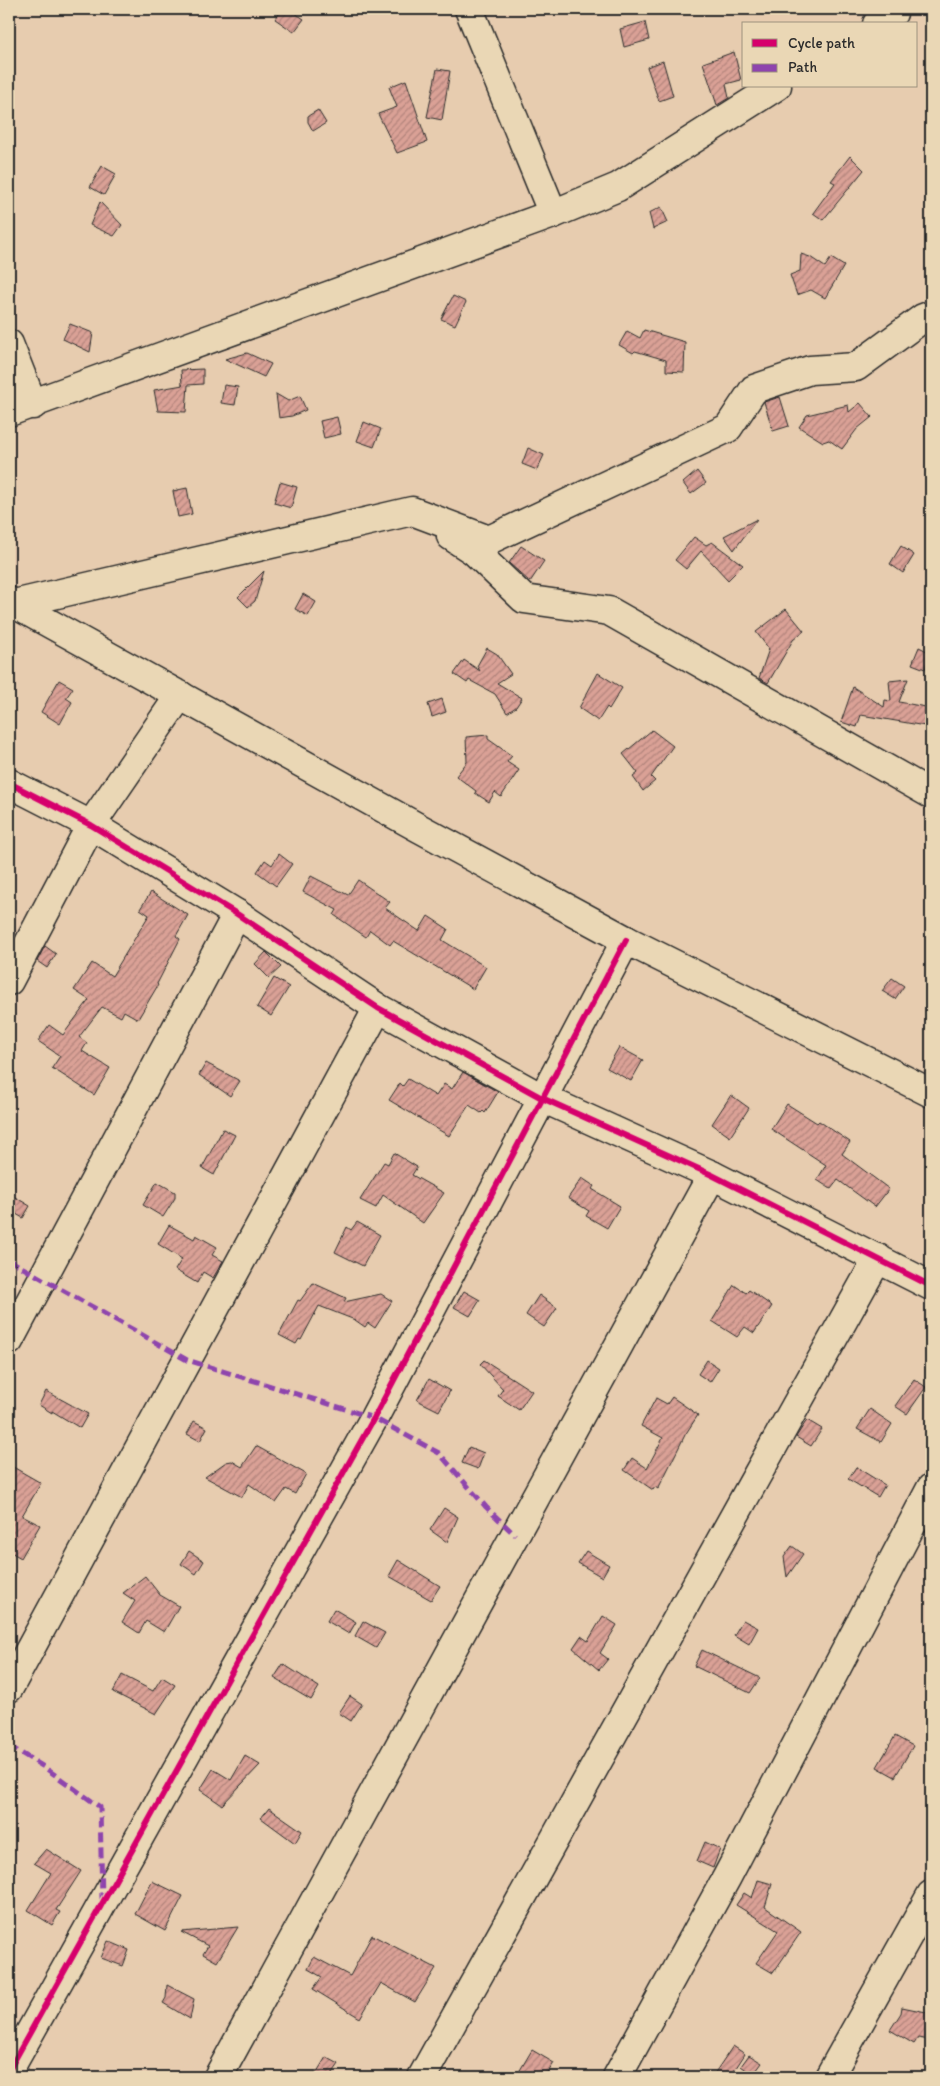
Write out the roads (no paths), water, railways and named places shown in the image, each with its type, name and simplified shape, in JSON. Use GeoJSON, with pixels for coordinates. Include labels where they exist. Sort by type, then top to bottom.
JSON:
{"type":"FeatureCollection","features":[{"type":"Feature","properties":{"kind":"street"},"geometry":{"type":"LineString","coordinates":[[469,9],[553,214]]}},
{"type":"Feature","properties":{"kind":"street"},"geometry":{"type":"LineString","coordinates":[[880,22],[894,13],[893,9]]}},
{"type":"Feature","properties":{"kind":"street"},"geometry":{"type":"LineString","coordinates":[[9,344],[21,409],[354,285],[553,214],[618,187],[775,88]]}},
{"type":"Feature","properties":{"kind":"street"},"geometry":{"type":"LineString","coordinates":[[12,602],[412,511],[489,540],[728,428],[754,389],[810,370],[856,367],[923,318],[931,315]]}},
{"type":"Feature","properties":{"kind":"street"},"geometry":{"type":"LineString","coordinates":[[412,511],[474,551],[524,599],[608,611],[931,794]]}},
{"type":"Feature","properties":{"kind":"street"},"geometry":{"type":"LineString","coordinates":[[12,602],[419,828],[626,940],[931,1093]]}},
{"type":"Feature","properties":{"kind":"street"},"geometry":{"type":"LineString","coordinates":[[9,981],[91,825],[180,695]]}},
{"type":"Feature","properties":{"kind":"street"},"geometry":{"type":"LineString","coordinates":[[9,783],[91,825],[237,914],[378,1008],[542,1098],[712,1175],[931,1286]]}},
{"type":"Feature","properties":{"kind":"street"},"geometry":{"type":"LineString","coordinates":[[9,1342],[237,914]]}},
{"type":"Feature","properties":{"kind":"street"},"geometry":{"type":"LineString","coordinates":[[9,2070],[369,1426],[626,940]]}},
{"type":"Feature","properties":{"kind":"street"},"geometry":{"type":"LineString","coordinates":[[9,1688],[378,1008]]}},
{"type":"Feature","properties":{"kind":"street"},"geometry":{"type":"LineString","coordinates":[[218,2077],[712,1175]]}},
{"type":"Feature","properties":{"kind":"street"},"geometry":{"type":"LineString","coordinates":[[422,2077],[878,1258]]}},
{"type":"Feature","properties":{"kind":"street"},"geometry":{"type":"LineString","coordinates":[[617,2077],[728,1877],[931,1488]]}},
{"type":"Feature","properties":{"kind":"street"},"geometry":{"type":"LineString","coordinates":[[829,2077],[931,1895]]}}]}
